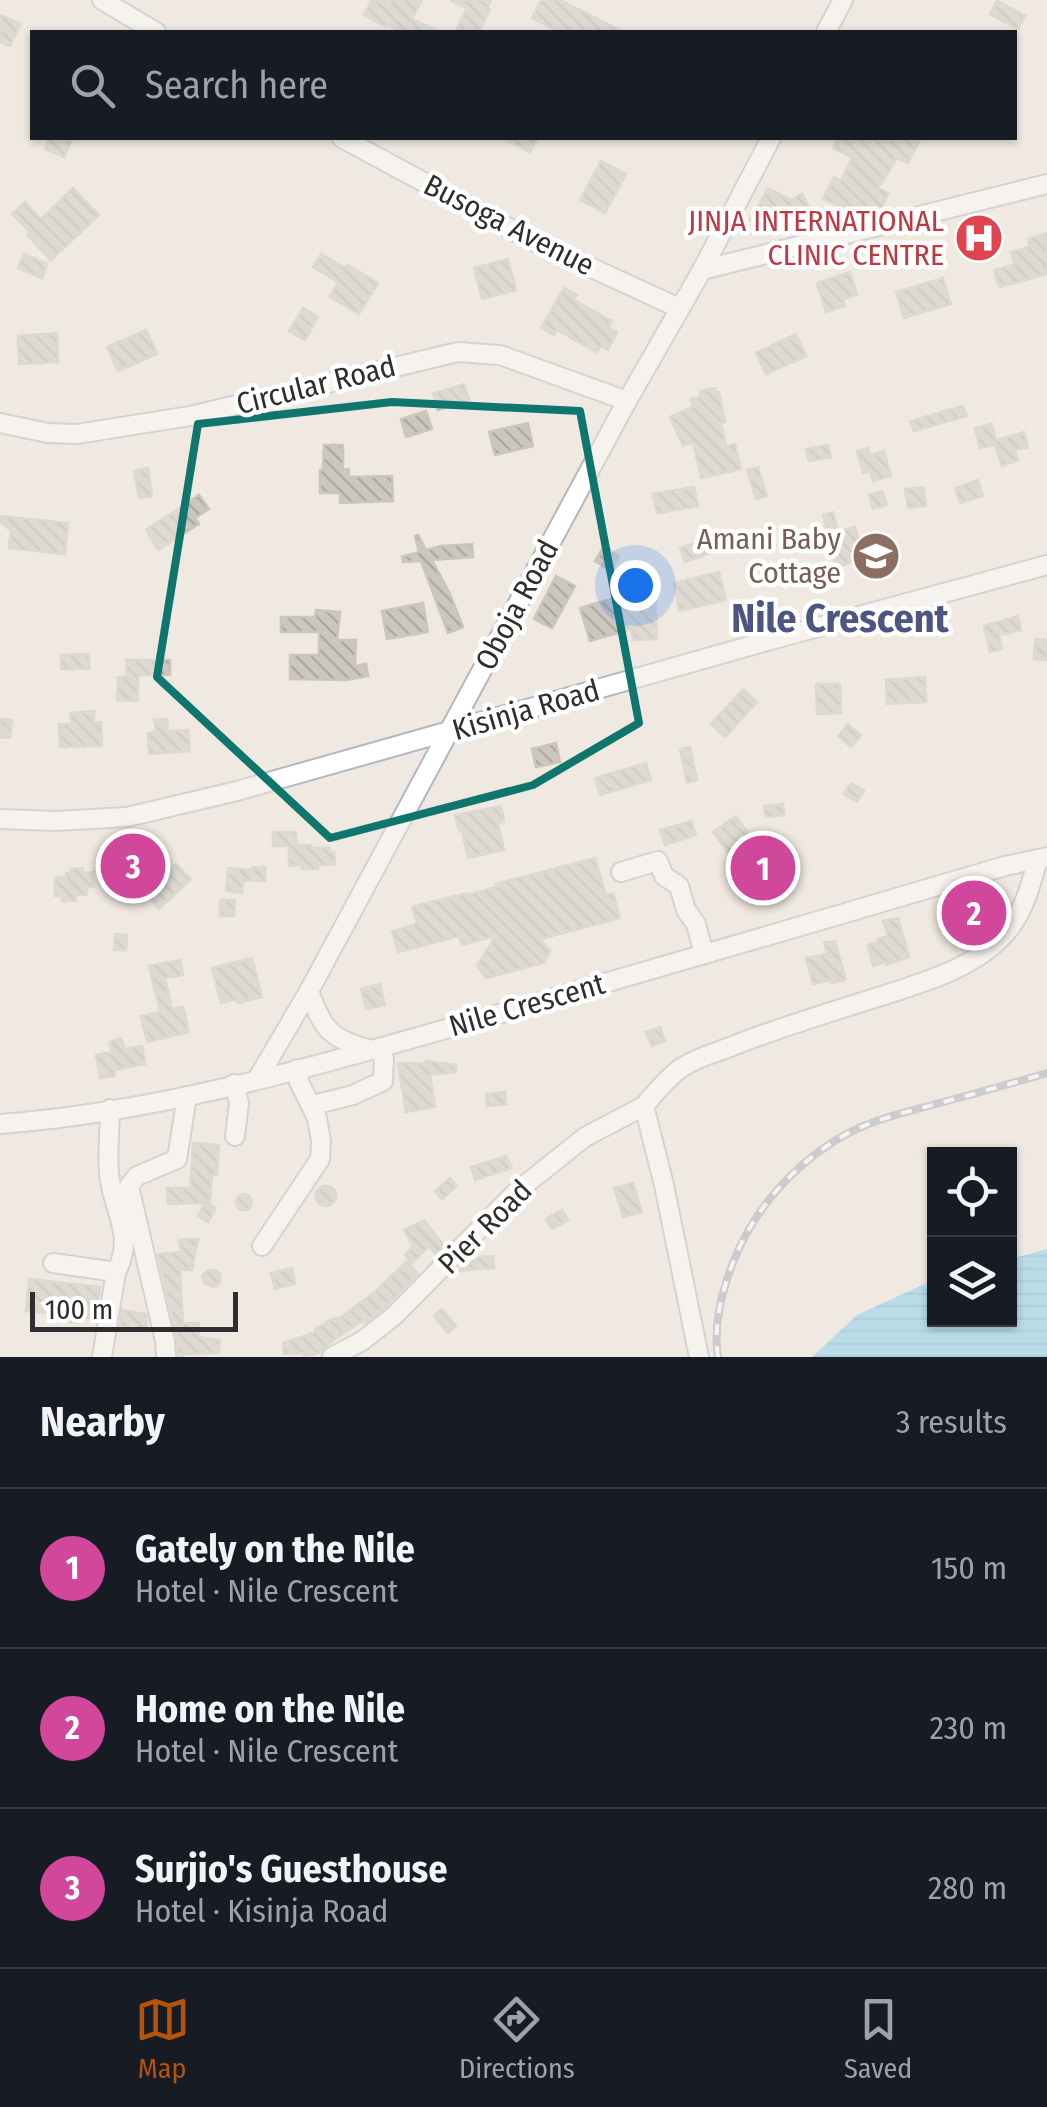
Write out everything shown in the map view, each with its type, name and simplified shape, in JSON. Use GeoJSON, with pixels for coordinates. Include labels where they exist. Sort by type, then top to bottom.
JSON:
{"type":"FeatureCollection","features":[{"type":"Feature","properties":{"kind":"street"},"geometry":{"type":"LineString","coordinates":[[102,0],[153,30]]}},
{"type":"Feature","properties":{"kind":"street"},"geometry":{"type":"LineString","coordinates":[[827,30],[843,0]]}},
{"type":"Feature","properties":{"kind":"street","name":"Busoga Avenue"},"geometry":{"type":"LineString","coordinates":[[346,140],[529,239],[679,308]]}},
{"type":"Feature","properties":{"kind":"street","name":"Oboja Road"},"geometry":{"type":"LineString","coordinates":[[258,1078],[310,991],[770,140]]}},
{"type":"Feature","properties":{"kind":"street"},"geometry":{"type":"LineString","coordinates":[[702,270],[1047,184]]}},
{"type":"Feature","properties":{"kind":"street","name":"Circular Road"},"geometry":{"type":"LineString","coordinates":[[0,422],[48,433],[76,434],[190,416],[458,352],[500,354],[627,400]]}},
{"type":"Feature","properties":{"kind":"street","name":"Kisinja Road"},"geometry":{"type":"LineString","coordinates":[[0,819],[127,817],[237,791],[1047,565]]}},
{"type":"Feature","properties":{"kind":"street","name":"Nile Crescent"},"geometry":{"type":"LineString","coordinates":[[0,1124],[187,1096],[376,1049],[1043,858]]}},
{"type":"Feature","properties":{"kind":"street","name":"Pier Road"},"geometry":{"type":"LineString","coordinates":[[332,1357],[362,1342],[394,1316],[529,1181],[584,1137],[644,1106],[683,1067],[761,1035],[940,977],[996,942],[1024,905],[1043,858]]}},
{"type":"Feature","properties":{"kind":"street"},"geometry":{"type":"LineString","coordinates":[[621,872],[658,861],[664,876],[679,886],[704,954]]}},
{"type":"Feature","properties":{"kind":"street"},"geometry":{"type":"LineString","coordinates":[[310,991],[328,1032],[341,1040],[376,1049],[384,1059],[383,1081],[353,1095],[313,1105]]}},
{"type":"Feature","properties":{"kind":"street"},"geometry":{"type":"LineString","coordinates":[[262,1246],[320,1159],[313,1105],[299,1082],[297,1069]]}},
{"type":"Feature","properties":{"kind":"street"},"geometry":{"type":"LineString","coordinates":[[234,1084],[240,1103],[235,1136]]}},
{"type":"Feature","properties":{"kind":"street"},"geometry":{"type":"LineString","coordinates":[[166,1357],[129,1186],[137,1176],[177,1160],[187,1096]]}},
{"type":"Feature","properties":{"kind":"street"},"geometry":{"type":"LineString","coordinates":[[644,1106],[699,1357]]}},
{"type":"Feature","properties":{"kind":"street"},"geometry":{"type":"LineString","coordinates":[[102,1357],[125,1242],[109,1174],[110,1109]]}},
{"type":"Feature","properties":{"kind":"street"},"geometry":{"type":"LineString","coordinates":[[54,1263],[116,1272]]}},
{"type":"Feature","properties":{"kind":"highlighted area"},"geometry":{"type":"Polygon","coordinates":[[[392,402],[580,411],[639,723],[533,785],[330,838],[157,677],[198,424],[392,402]]]}},
{"type":"Feature","properties":{"kind":"water"},"geometry":{"type":"Polygon","coordinates":[[[1047,1249],[1047,1357],[812,1357],[857,1315],[927,1284],[927,1327],[1017,1327],[1017,1257],[1047,1249]]]}},
{"type":"Feature","properties":{"kind":"building"},"geometry":{"type":"Polygon","coordinates":[[[372,0],[422,0],[412,19],[436,30],[397,30],[364,15],[372,0]]]}},
{"type":"Feature","properties":{"kind":"building"},"geometry":{"type":"Polygon","coordinates":[[[450,0],[491,0],[480,30],[456,30],[467,8],[450,0]]]}},
{"type":"Feature","properties":{"kind":"building"},"geometry":{"type":"Polygon","coordinates":[[[541,0],[560,0],[620,30],[556,30],[532,18],[541,0]]]}},
{"type":"Feature","properties":{"kind":"building"},"geometry":{"type":"Polygon","coordinates":[[[997,1],[1025,16],[1018,29],[990,14],[997,1]]]}},
{"type":"Feature","properties":{"kind":"building"},"geometry":{"type":"Polygon","coordinates":[[[0,15],[21,24],[10,46],[0,42],[0,15]]]}},
{"type":"Feature","properties":{"kind":"building"},"geometry":{"type":"Polygon","coordinates":[[[49,140],[71,142],[64,157],[45,149],[49,140]]]}},
{"type":"Feature","properties":{"kind":"building"},"geometry":{"type":"Polygon","coordinates":[[[506,140],[537,140],[530,152],[506,140]]]}},
{"type":"Feature","properties":{"kind":"building"},"geometry":{"type":"Polygon","coordinates":[[[837,140],[920,140],[908,163],[897,158],[878,188],[888,193],[880,213],[857,204],[847,221],[835,215],[840,207],[823,199],[834,177],[841,181],[852,158],[833,148],[837,140]]]}},
{"type":"Feature","properties":{"kind":"building"},"geometry":{"type":"Polygon","coordinates":[[[601,161],[626,174],[605,213],[580,200],[601,161]]]}},
{"type":"Feature","properties":{"kind":"building"},"geometry":{"type":"Polygon","coordinates":[[[73,188],[99,215],[51,260],[12,214],[25,202],[41,219],[73,188]]]}},
{"type":"Feature","properties":{"kind":"building"},"geometry":{"type":"Polygon","coordinates":[[[768,188],[791,200],[802,194],[818,223],[796,234],[782,207],[769,231],[750,220],[768,188]]]}},
{"type":"Feature","properties":{"kind":"building"},"geometry":{"type":"Polygon","coordinates":[[[1047,233],[1047,274],[999,287],[994,270],[1015,264],[1011,252],[1030,247],[1028,239],[1047,233]]]}},
{"type":"Feature","properties":{"kind":"building"},"geometry":{"type":"Polygon","coordinates":[[[24,254],[47,264],[42,278],[18,268],[24,254]]]}},
{"type":"Feature","properties":{"kind":"building"},"geometry":{"type":"Polygon","coordinates":[[[321,254],[378,283],[359,314],[330,297],[338,282],[313,267],[321,254]]]}},
{"type":"Feature","properties":{"kind":"building"},"geometry":{"type":"Polygon","coordinates":[[[508,259],[516,290],[482,299],[474,268],[508,259]]]}},
{"type":"Feature","properties":{"kind":"building"},"geometry":{"type":"Polygon","coordinates":[[[850,272],[857,295],[843,299],[845,306],[826,312],[817,283],[850,272]]]}},
{"type":"Feature","properties":{"kind":"building"},"geometry":{"type":"Polygon","coordinates":[[[943,278],[951,304],[904,318],[896,292],[943,278]]]}},
{"type":"Feature","properties":{"kind":"building"},"geometry":{"type":"Polygon","coordinates":[[[564,288],[577,295],[574,300],[612,321],[608,327],[617,332],[608,350],[601,346],[597,352],[557,330],[554,335],[541,328],[564,288]]]}},
{"type":"Feature","properties":{"kind":"building"},"geometry":{"type":"Polygon","coordinates":[[[303,308],[318,317],[305,340],[289,331],[303,308]]]}},
{"type":"Feature","properties":{"kind":"building"},"geometry":{"type":"Polygon","coordinates":[[[146,330],[157,354],[118,371],[107,347],[146,330]]]}},
{"type":"Feature","properties":{"kind":"building"},"geometry":{"type":"Polygon","coordinates":[[[57,333],[58,362],[19,364],[18,336],[57,333]]]}},
{"type":"Feature","properties":{"kind":"building"},"geometry":{"type":"Polygon","coordinates":[[[796,334],[806,356],[766,374],[756,353],[796,334]]]}},
{"type":"Feature","properties":{"kind":"building"},"geometry":{"type":"Polygon","coordinates":[[[464,384],[469,400],[438,410],[433,394],[464,384]]]}},
{"type":"Feature","properties":{"kind":"building"},"geometry":{"type":"Polygon","coordinates":[[[715,388],[725,422],[721,423],[726,446],[735,444],[741,469],[701,478],[693,442],[683,446],[670,417],[693,407],[691,399],[701,397],[700,391],[715,388]]]}},
{"type":"Feature","properties":{"kind":"building"},"geometry":{"type":"Polygon","coordinates":[[[963,406],[967,416],[914,431],[910,421],[963,406]]]}},
{"type":"Feature","properties":{"kind":"building"},"geometry":{"type":"Polygon","coordinates":[[[426,411],[432,429],[406,437],[401,419],[426,411]]]}},
{"type":"Feature","properties":{"kind":"building"},"geometry":{"type":"Polygon","coordinates":[[[528,423],[533,446],[495,455],[489,432],[528,423]]]}},
{"type":"Feature","properties":{"kind":"building"},"geometry":{"type":"Polygon","coordinates":[[[992,424],[996,440],[1024,432],[1028,447],[1015,450],[1018,460],[1002,466],[995,445],[980,448],[975,428],[992,424]]]}},
{"type":"Feature","properties":{"kind":"building"},"geometry":{"type":"Polygon","coordinates":[[[324,445],[343,445],[343,470],[349,469],[349,477],[392,476],[393,501],[340,503],[340,493],[320,493],[324,445]]]}},
{"type":"Feature","properties":{"kind":"building"},"geometry":{"type":"Polygon","coordinates":[[[828,445],[831,457],[809,461],[806,449],[828,445]]]}},
{"type":"Feature","properties":{"kind":"building"},"geometry":{"type":"Polygon","coordinates":[[[868,448],[870,455],[884,451],[891,476],[873,481],[870,471],[863,473],[857,451],[868,448]]]}},
{"type":"Feature","properties":{"kind":"building"},"geometry":{"type":"Polygon","coordinates":[[[758,467],[767,496],[756,499],[747,470],[758,467]]]}},
{"type":"Feature","properties":{"kind":"building"},"geometry":{"type":"Polygon","coordinates":[[[148,468],[152,496],[139,498],[134,471],[148,468]]]}},
{"type":"Feature","properties":{"kind":"building"},"geometry":{"type":"Polygon","coordinates":[[[978,480],[983,496],[960,503],[955,488],[978,480]]]}},
{"type":"Feature","properties":{"kind":"building"},"geometry":{"type":"Polygon","coordinates":[[[694,487],[698,506],[657,513],[653,494],[694,487]]]}},
{"type":"Feature","properties":{"kind":"building"},"geometry":{"type":"Polygon","coordinates":[[[923,487],[926,506],[908,508],[905,489],[923,487]]]}},
{"type":"Feature","properties":{"kind":"building"},"geometry":{"type":"Polygon","coordinates":[[[882,491],[887,505],[873,509],[869,495],[882,491]]]}},
{"type":"Feature","properties":{"kind":"building"},"geometry":{"type":"Polygon","coordinates":[[[199,495],[209,509],[195,518],[199,524],[158,550],[146,530],[199,495]]]}},
{"type":"Feature","properties":{"kind":"building"},"geometry":{"type":"Polygon","coordinates":[[[833,512],[838,531],[855,527],[860,544],[865,542],[870,557],[878,554],[883,572],[866,577],[861,560],[836,567],[823,515],[833,512]]]}},
{"type":"Feature","properties":{"kind":"building"},"geometry":{"type":"Polygon","coordinates":[[[0,516],[68,523],[65,554],[9,548],[11,531],[0,516]]]}},
{"type":"Feature","properties":{"kind":"building"},"geometry":{"type":"Polygon","coordinates":[[[415,536],[426,550],[472,544],[473,557],[432,560],[463,627],[448,633],[421,561],[403,562],[402,557],[419,552],[415,536]]]}},
{"type":"Feature","properties":{"kind":"building"},"geometry":{"type":"Polygon","coordinates":[[[710,538],[714,552],[685,562],[680,548],[710,538]]]}},
{"type":"Feature","properties":{"kind":"building"},"geometry":{"type":"Polygon","coordinates":[[[604,546],[620,556],[611,571],[595,561],[604,546]]]}},
{"type":"Feature","properties":{"kind":"building"},"geometry":{"type":"Polygon","coordinates":[[[719,572],[726,600],[679,611],[674,583],[719,572]]]}},
{"type":"Feature","properties":{"kind":"building"},"geometry":{"type":"Polygon","coordinates":[[[556,576],[575,586],[552,628],[534,619],[556,576]]]}},
{"type":"Feature","properties":{"kind":"building"},"geometry":{"type":"Polygon","coordinates":[[[655,592],[657,639],[633,640],[631,629],[590,641],[580,608],[617,597],[655,592]]]}},
{"type":"Feature","properties":{"kind":"building"},"geometry":{"type":"Polygon","coordinates":[[[423,603],[428,632],[387,639],[382,611],[423,603]]]}},
{"type":"Feature","properties":{"kind":"building"},"geometry":{"type":"Polygon","coordinates":[[[316,610],[340,612],[337,640],[356,640],[355,666],[366,664],[368,676],[347,680],[290,679],[290,655],[319,655],[319,632],[281,632],[281,617],[315,617],[316,610]]]}},
{"type":"Feature","properties":{"kind":"building"},"geometry":{"type":"Polygon","coordinates":[[[1018,616],[1021,630],[999,635],[1002,649],[990,652],[984,626],[1018,616]]]}},
{"type":"Feature","properties":{"kind":"building"},"geometry":{"type":"Polygon","coordinates":[[[1035,639],[1047,640],[1047,660],[1034,659],[1035,639]]]}},
{"type":"Feature","properties":{"kind":"building"},"geometry":{"type":"Polygon","coordinates":[[[89,654],[89,669],[61,669],[61,655],[89,654]]]}},
{"type":"Feature","properties":{"kind":"building"},"geometry":{"type":"Polygon","coordinates":[[[126,660],[170,660],[170,675],[138,675],[138,701],[117,700],[118,677],[127,677],[126,660]]]}},
{"type":"Feature","properties":{"kind":"building"},"geometry":{"type":"Polygon","coordinates":[[[925,677],[926,702],[887,704],[886,680],[925,677]]]}},
{"type":"Feature","properties":{"kind":"building"},"geometry":{"type":"Polygon","coordinates":[[[816,684],[840,684],[841,713],[817,714],[816,684]]]}},
{"type":"Feature","properties":{"kind":"building"},"geometry":{"type":"Polygon","coordinates":[[[743,689],[757,702],[725,737],[711,724],[743,689]]]}},
{"type":"Feature","properties":{"kind":"building"},"geometry":{"type":"Polygon","coordinates":[[[94,711],[94,723],[101,722],[102,746],[60,747],[59,724],[72,724],[70,713],[94,711]]]}},
{"type":"Feature","properties":{"kind":"building"},"geometry":{"type":"Polygon","coordinates":[[[0,719],[12,720],[10,738],[0,737],[0,719]]]}},
{"type":"Feature","properties":{"kind":"building"},"geometry":{"type":"Polygon","coordinates":[[[167,719],[168,731],[188,730],[190,751],[149,754],[148,733],[156,732],[154,720],[167,719]]]}},
{"type":"Feature","properties":{"kind":"building"},"geometry":{"type":"Polygon","coordinates":[[[848,724],[861,736],[851,747],[838,736],[848,724]]]}},
{"type":"Feature","properties":{"kind":"building"},"geometry":{"type":"Polygon","coordinates":[[[556,743],[560,762],[536,767],[532,749],[556,743]]]}},
{"type":"Feature","properties":{"kind":"building"},"geometry":{"type":"Polygon","coordinates":[[[690,747],[697,780],[687,783],[680,749],[690,747]]]}},
{"type":"Feature","properties":{"kind":"building"},"geometry":{"type":"Polygon","coordinates":[[[646,763],[651,780],[600,795],[595,778],[646,763]]]}},
{"type":"Feature","properties":{"kind":"building"},"geometry":{"type":"Polygon","coordinates":[[[851,783],[864,791],[857,802],[844,794],[851,783]]]}},
{"type":"Feature","properties":{"kind":"building"},"geometry":{"type":"Polygon","coordinates":[[[783,804],[784,815],[766,817],[764,806],[783,804]]]}},
{"type":"Feature","properties":{"kind":"building"},"geometry":{"type":"Polygon","coordinates":[[[501,806],[504,822],[498,823],[504,850],[468,858],[455,815],[501,806]]]}},
{"type":"Feature","properties":{"kind":"building"},"geometry":{"type":"Polygon","coordinates":[[[736,816],[770,864],[759,872],[766,882],[755,890],[713,832],[736,816]]]}},
{"type":"Feature","properties":{"kind":"building"},"geometry":{"type":"Polygon","coordinates":[[[691,821],[696,835],[665,845],[660,830],[691,821]]]}},
{"type":"Feature","properties":{"kind":"building"},"geometry":{"type":"Polygon","coordinates":[[[273,832],[296,832],[296,845],[330,848],[335,864],[318,865],[318,869],[289,866],[289,846],[273,846],[273,832]]]}},
{"type":"Feature","properties":{"kind":"building"},"geometry":{"type":"Polygon","coordinates":[[[125,846],[143,847],[141,873],[157,859],[168,871],[176,864],[191,879],[159,909],[139,886],[122,885],[125,846]]]}},
{"type":"Feature","properties":{"kind":"building"},"geometry":{"type":"Polygon","coordinates":[[[595,858],[606,895],[613,893],[620,918],[540,939],[550,951],[544,963],[486,978],[477,965],[496,936],[462,945],[459,936],[398,952],[392,931],[417,924],[412,907],[595,858]]]}},
{"type":"Feature","properties":{"kind":"building"},"geometry":{"type":"Polygon","coordinates":[[[265,867],[265,881],[244,880],[242,893],[226,891],[228,868],[265,867]]]}},
{"type":"Feature","properties":{"kind":"building"},"geometry":{"type":"Polygon","coordinates":[[[83,868],[83,873],[93,872],[94,887],[87,887],[87,895],[75,895],[76,901],[62,901],[62,896],[55,896],[55,878],[66,877],[71,869],[83,868]]]}},
{"type":"Feature","properties":{"kind":"building"},"geometry":{"type":"Polygon","coordinates":[[[986,895],[993,922],[965,930],[957,903],[986,895]]]}},
{"type":"Feature","properties":{"kind":"building"},"geometry":{"type":"Polygon","coordinates":[[[220,900],[235,900],[234,916],[220,916],[220,900]]]}},
{"type":"Feature","properties":{"kind":"building"},"geometry":{"type":"Polygon","coordinates":[[[898,918],[909,957],[873,966],[868,945],[888,936],[883,921],[898,918]]]}},
{"type":"Feature","properties":{"kind":"building"},"geometry":{"type":"Polygon","coordinates":[[[115,934],[127,935],[126,950],[114,950],[115,934]]]}},
{"type":"Feature","properties":{"kind":"building"},"geometry":{"type":"Polygon","coordinates":[[[835,941],[846,980],[813,984],[806,958],[827,954],[824,943],[835,941]]]}},
{"type":"Feature","properties":{"kind":"building"},"geometry":{"type":"Polygon","coordinates":[[[252,958],[262,997],[221,1003],[212,968],[252,958]]]}},
{"type":"Feature","properties":{"kind":"building"},"geometry":{"type":"Polygon","coordinates":[[[180,960],[183,975],[165,978],[172,1009],[183,1007],[189,1032],[147,1042],[141,1016],[160,1012],[149,966],[180,960]]]}},
{"type":"Feature","properties":{"kind":"building"},"geometry":{"type":"Polygon","coordinates":[[[380,984],[385,1005],[366,1009],[361,989],[380,984]]]}},
{"type":"Feature","properties":{"kind":"building"},"geometry":{"type":"Polygon","coordinates":[[[660,1027],[665,1041],[652,1046],[646,1032],[660,1027]]]}},
{"type":"Feature","properties":{"kind":"building"},"geometry":{"type":"Polygon","coordinates":[[[121,1038],[125,1049],[142,1046],[145,1064],[114,1070],[115,1076],[100,1078],[96,1055],[112,1052],[109,1042],[121,1038]]]}},
{"type":"Feature","properties":{"kind":"building"},"geometry":{"type":"Polygon","coordinates":[[[398,1063],[456,1065],[456,1072],[430,1075],[435,1107],[406,1112],[398,1063]]]}},
{"type":"Feature","properties":{"kind":"building"},"geometry":{"type":"Polygon","coordinates":[[[505,1092],[506,1104],[487,1106],[486,1094],[505,1092]]]}},
{"type":"Feature","properties":{"kind":"building"},"geometry":{"type":"Polygon","coordinates":[[[193,1143],[219,1145],[217,1175],[212,1175],[208,1203],[216,1208],[208,1222],[198,1216],[205,1203],[168,1204],[167,1188],[190,1188],[193,1143]]]}},
{"type":"Feature","properties":{"kind":"building"},"geometry":{"type":"Polygon","coordinates":[[[506,1156],[512,1168],[475,1180],[471,1167],[506,1156]]]}},
{"type":"Feature","properties":{"kind":"building"},"geometry":{"type":"Polygon","coordinates":[[[450,1178],[457,1186],[442,1199],[435,1191],[450,1178]]]}},
{"type":"Feature","properties":{"kind":"building"},"geometry":{"type":"Polygon","coordinates":[[[633,1183],[642,1212],[623,1217],[614,1188],[633,1183]]]}},
{"type":"Feature","properties":{"kind":"building"},"geometry":{"type":"Polygon","coordinates":[[[322,1186],[330,1186],[336,1196],[330,1206],[322,1206],[316,1200],[316,1192],[322,1186]]]}},
{"type":"Feature","properties":{"kind":"building"},"geometry":{"type":"Polygon","coordinates":[[[244,1194],[252,1202],[244,1210],[236,1202],[244,1194]]]}},
{"type":"Feature","properties":{"kind":"building"},"geometry":{"type":"Polygon","coordinates":[[[562,1210],[568,1220],[552,1229],[546,1219],[562,1210]]]}},
{"type":"Feature","properties":{"kind":"building"},"geometry":{"type":"Polygon","coordinates":[[[424,1220],[445,1247],[436,1255],[429,1246],[412,1263],[405,1255],[413,1246],[404,1230],[424,1220]]]}},
{"type":"Feature","properties":{"kind":"building"},"geometry":{"type":"Polygon","coordinates":[[[198,1239],[192,1270],[180,1270],[183,1323],[199,1323],[199,1337],[220,1340],[219,1353],[178,1357],[158,1254],[181,1252],[179,1240],[198,1239]]]}},
{"type":"Feature","properties":{"kind":"building"},"geometry":{"type":"Polygon","coordinates":[[[493,1256],[494,1268],[456,1271],[480,1257],[493,1256]]]}},
{"type":"Feature","properties":{"kind":"building"},"geometry":{"type":"Polygon","coordinates":[[[407,1261],[418,1274],[365,1323],[362,1321],[321,1352],[305,1357],[303,1353],[284,1354],[283,1343],[316,1332],[332,1319],[340,1318],[407,1261]]]}},
{"type":"Feature","properties":{"kind":"building"},"geometry":{"type":"Polygon","coordinates":[[[292,1268],[295,1284],[275,1289],[271,1273],[292,1268]]]}},
{"type":"Feature","properties":{"kind":"building"},"geometry":{"type":"Polygon","coordinates":[[[209,1270],[220,1274],[215,1287],[204,1283],[202,1275],[209,1270]]]}},
{"type":"Feature","properties":{"kind":"building"},"geometry":{"type":"Polygon","coordinates":[[[29,1279],[100,1287],[96,1319],[79,1317],[78,1323],[48,1320],[48,1313],[26,1311],[29,1279]]]}},
{"type":"Feature","properties":{"kind":"building"},"geometry":{"type":"Polygon","coordinates":[[[442,1309],[456,1326],[448,1333],[434,1316],[442,1309]]]}},
{"type":"Feature","properties":{"kind":"building"},"geometry":{"type":"Polygon","coordinates":[[[122,1310],[146,1314],[147,1331],[120,1326],[122,1310]]]}},
{"type":"Feature","properties":{"kind":"railway"},"geometry":{"type":"LineString","coordinates":[[718,1357],[720,1308],[742,1242],[763,1207],[804,1164],[836,1140],[872,1123],[1047,1073]]}},
{"type":"Feature","properties":{"kind":"place","name":"JINJA INTERNATIONAL CLINIC CENTRE"},"geometry":{"type":"Point","coordinates":[979,238]}},
{"type":"Feature","properties":{"kind":"place","name":"Amani Baby Cottage"},"geometry":{"type":"Point","coordinates":[876,556]}},
{"type":"Feature","properties":{"kind":"place","name":"Surjio's Guesthouse"},"geometry":{"type":"Point","coordinates":[133,866]}},
{"type":"Feature","properties":{"kind":"place","name":"Gately on the Nile"},"geometry":{"type":"Point","coordinates":[763,868]}},
{"type":"Feature","properties":{"kind":"place","name":"Home on the Nile"},"geometry":{"type":"Point","coordinates":[974,913]}},
{"type":"Feature","properties":{"kind":"district","name":"Nile Crescent"},"geometry":{"type":"Point","coordinates":[840,618]}}]}
